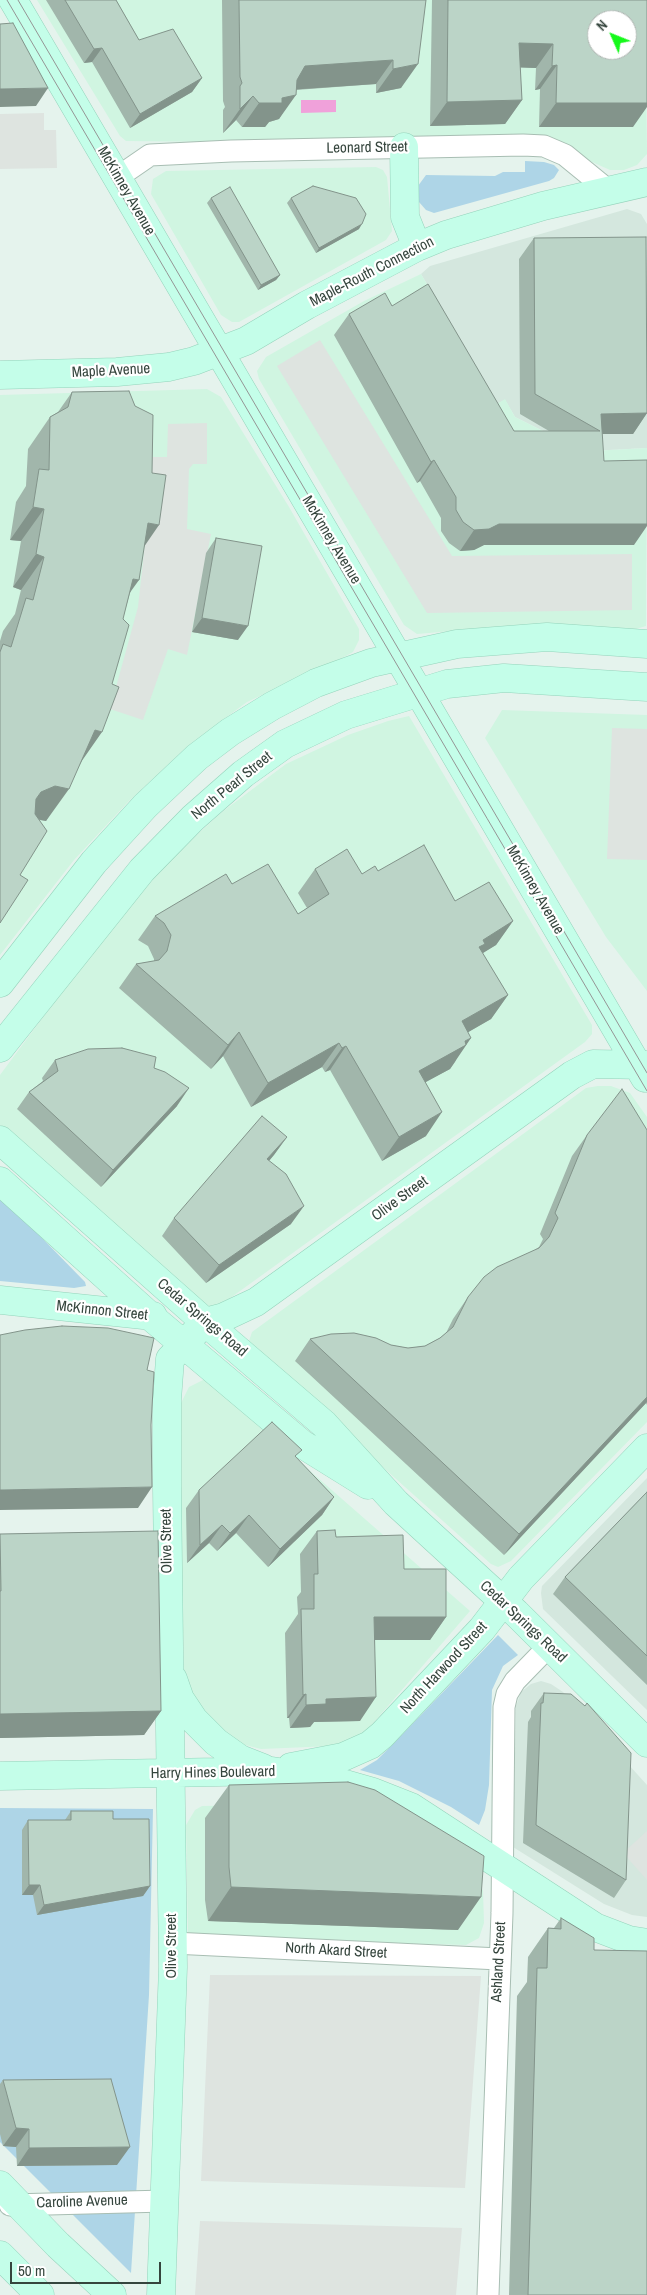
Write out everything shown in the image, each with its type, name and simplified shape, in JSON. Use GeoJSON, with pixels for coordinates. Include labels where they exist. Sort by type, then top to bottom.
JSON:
{"type":"FeatureCollection","features":[{"type":"Feature","properties":{"kind":"main road","name":"McKinney Avenue"},"geometry":{"type":"LineString","coordinates":[[13,0],[644,1071]]}},
{"type":"Feature","properties":{"kind":"main road"},"geometry":{"type":"LineString","coordinates":[[404,148],[405,217],[418,247]]}},
{"type":"Feature","properties":{"kind":"main road","name":"Maple-Routh Connection"},"geometry":{"type":"LineString","coordinates":[[221,352],[246,341],[307,304],[418,247],[492,220],[647,182]]}},
{"type":"Feature","properties":{"kind":"main road","name":"Maple Avenue"},"geometry":{"type":"LineString","coordinates":[[0,375],[118,372],[160,368],[178,365],[221,352]]}},
{"type":"Feature","properties":{"kind":"main road"},"geometry":{"type":"LineString","coordinates":[[0,983],[94,862],[145,806],[197,757],[230,732],[294,695],[371,662],[457,644],[517,638],[547,638],[647,644]]}},
{"type":"Feature","properties":{"kind":"main road","name":"North Pearl Street"},"geometry":{"type":"LineString","coordinates":[[0,1048],[142,870],[192,818],[243,774],[285,744],[346,715],[447,684],[504,678],[647,687]]}},
{"type":"Feature","properties":{"kind":"main road","name":"Olive Street"},"geometry":{"type":"LineString","coordinates":[[205,1322],[224,1317],[256,1302],[572,1075],[593,1064],[644,1071]]}},
{"type":"Feature","properties":{"kind":"main road","name":"Cedar Springs Road"},"geometry":{"type":"LineString","coordinates":[[0,1140],[205,1322],[324,1424],[396,1503],[550,1645],[647,1743]]}},
{"type":"Feature","properties":{"kind":"main road","name":"Cedar Springs Road"},"geometry":{"type":"LineString","coordinates":[[0,1181],[150,1316],[177,1352],[302,1444],[396,1503]]}},
{"type":"Feature","properties":{"kind":"main road","name":"McKinnon Street"},"geometry":{"type":"LineString","coordinates":[[0,1300],[205,1322]]}},
{"type":"Feature","properties":{"kind":"main road"},"geometry":{"type":"LineString","coordinates":[[177,1352],[205,1322]]}},
{"type":"Feature","properties":{"kind":"main road","name":"Olive Street"},"geometry":{"type":"LineString","coordinates":[[161,2295],[172,1943],[172,1774],[169,1671],[158,1535],[167,1400],[177,1352]]}},
{"type":"Feature","properties":{"kind":"main road","name":"North Harwood Street"},"geometry":{"type":"LineString","coordinates":[[272,1771],[343,1757],[370,1745],[482,1629],[521,1578],[647,1448]]}},
{"type":"Feature","properties":{"kind":"main road"},"geometry":{"type":"LineString","coordinates":[[169,1671],[180,1699],[194,1720],[216,1742],[240,1759],[272,1771]]}},
{"type":"Feature","properties":{"kind":"main road","name":"Harry Hines Boulevard"},"geometry":{"type":"LineString","coordinates":[[0,1776],[272,1771],[331,1780],[373,1792],[411,1807],[594,1927],[629,1940],[647,1943]]}},
{"type":"Feature","properties":{"kind":"main road"},"geometry":{"type":"LineString","coordinates":[[0,2185],[10,2205],[58,2245],[112,2295]]}},
{"type":"Feature","properties":{"kind":"main road"},"geometry":{"type":"LineString","coordinates":[[0,2255],[40,2295]]}},
{"type":"Feature","properties":{"kind":"street","name":"Leonard Street"},"geometry":{"type":"LineString","coordinates":[[118,177],[150,155],[544,146],[564,155],[609,191]]}},
{"type":"Feature","properties":{"kind":"street","name":"Ashland Street"},"geometry":{"type":"LineString","coordinates":[[488,2295],[503,1866],[506,1700],[514,1680],[550,1645]]}},
{"type":"Feature","properties":{"kind":"street","name":"North Akard Street"},"geometry":{"type":"LineString","coordinates":[[172,1943],[499,1959]]}},
{"type":"Feature","properties":{"kind":"street","name":"Caroline Avenue"},"geometry":{"type":"LineString","coordinates":[[10,2205],[164,2201]]}},
{"type":"Feature","properties":{"kind":"shaded area"},"geometry":{"type":"Polygon","coordinates":[[[37,0],[645,0],[647,154],[637,165],[624,170],[610,170],[572,153],[126,141],[120,136],[37,0]]]}},
{"type":"Feature","properties":{"kind":"shaded area"},"geometry":{"type":"Polygon","coordinates":[[[301,100],[336,100],[336,112],[301,113],[301,100]]]}},
{"type":"Feature","properties":{"kind":"shaded area"},"geometry":{"type":"Polygon","coordinates":[[[44,113],[44,130],[56,130],[57,168],[0,169],[0,114],[44,113]]]}},
{"type":"Feature","properties":{"kind":"shaded area"},"geometry":{"type":"Polygon","coordinates":[[[525,161],[544,162],[554,165],[559,170],[554,178],[549,181],[434,213],[426,210],[419,202],[418,186],[426,175],[495,176],[503,172],[525,172],[525,161]]]}},
{"type":"Feature","properties":{"kind":"shaded area"},"geometry":{"type":"Polygon","coordinates":[[[376,167],[383,170],[387,177],[392,231],[386,240],[239,322],[232,322],[221,315],[151,194],[153,179],[166,171],[376,167]]]}},
{"type":"Feature","properties":{"kind":"shaded area"},"geometry":{"type":"Polygon","coordinates":[[[627,209],[641,214],[647,224],[647,448],[591,451],[555,437],[515,417],[505,400],[497,404],[421,274],[430,266],[627,209]]]}},
{"type":"Feature","properties":{"kind":"shaded area"},"geometry":{"type":"Polygon","coordinates":[[[421,274],[497,404],[505,399],[515,417],[555,437],[591,451],[647,448],[646,626],[636,629],[612,629],[521,625],[417,634],[404,625],[259,379],[257,371],[266,357],[364,301],[421,274]]]}},
{"type":"Feature","properties":{"kind":"shaded area"},"geometry":{"type":"Polygon","coordinates":[[[320,340],[452,556],[632,554],[632,610],[427,613],[277,366],[320,340]]]}},
{"type":"Feature","properties":{"kind":"shaded area"},"geometry":{"type":"Polygon","coordinates":[[[207,389],[221,397],[289,507],[359,629],[359,640],[353,652],[247,702],[189,745],[129,801],[74,860],[0,955],[0,395],[207,389]]]}},
{"type":"Feature","properties":{"kind":"shaded area"},"geometry":{"type":"Polygon","coordinates":[[[207,423],[207,464],[193,464],[189,469],[187,529],[211,534],[187,655],[168,649],[143,720],[110,709],[138,607],[149,506],[151,457],[167,457],[168,424],[207,423]]]}},
{"type":"Feature","properties":{"kind":"shaded area"},"geometry":{"type":"Polygon","coordinates":[[[502,710],[647,715],[647,991],[606,937],[485,738],[502,710]]]}},
{"type":"Feature","properties":{"kind":"shaded area"},"geometry":{"type":"Polygon","coordinates":[[[409,716],[592,1025],[592,1034],[585,1042],[222,1304],[212,1308],[205,1307],[0,1125],[0,1075],[75,974],[152,876],[222,812],[286,764],[348,735],[409,716]]]}},
{"type":"Feature","properties":{"kind":"shaded area"},"geometry":{"type":"Polygon","coordinates":[[[612,728],[647,729],[647,860],[607,859],[612,728]]]}},
{"type":"Feature","properties":{"kind":"shaded area"},"geometry":{"type":"Polygon","coordinates":[[[611,1086],[630,1093],[647,1117],[647,1422],[511,1561],[498,1567],[491,1564],[252,1350],[249,1341],[252,1332],[586,1088],[611,1086]]]}},
{"type":"Feature","properties":{"kind":"shaded area"},"geometry":{"type":"Polygon","coordinates":[[[0,1195],[85,1282],[86,1286],[74,1288],[0,1281],[0,1195]]]}},
{"type":"Feature","properties":{"kind":"shaded area"},"geometry":{"type":"Polygon","coordinates":[[[205,1379],[470,1611],[363,1735],[332,1746],[261,1749],[245,1745],[228,1736],[197,1705],[187,1683],[184,1671],[178,1434],[181,1403],[189,1387],[205,1379]]]}},
{"type":"Feature","properties":{"kind":"shaded area"},"geometry":{"type":"Polygon","coordinates":[[[647,1478],[647,1710],[543,1609],[541,1593],[542,1586],[647,1478]]]}},
{"type":"Feature","properties":{"kind":"shaded area"},"geometry":{"type":"Polygon","coordinates":[[[498,1635],[518,1655],[503,1666],[492,1690],[489,1785],[485,1810],[479,1825],[451,1807],[399,1781],[360,1770],[377,1760],[498,1635]]]}},
{"type":"Feature","properties":{"kind":"shaded area"},"geometry":{"type":"Polygon","coordinates":[[[541,1681],[551,1684],[563,1692],[647,1785],[647,1917],[632,1915],[604,1904],[513,1847],[516,1706],[521,1692],[531,1684],[541,1681]]]}},
{"type":"Feature","properties":{"kind":"shaded area"},"geometry":{"type":"Polygon","coordinates":[[[322,1804],[483,1890],[484,1923],[479,1938],[466,1945],[188,1938],[186,1825],[195,1810],[202,1806],[322,1804]]]}},
{"type":"Feature","properties":{"kind":"shaded area"},"geometry":{"type":"Polygon","coordinates":[[[0,1808],[153,1809],[149,1995],[131,2273],[0,2142],[0,1808]]]}},
{"type":"Feature","properties":{"kind":"shaded area"},"geometry":{"type":"Polygon","coordinates":[[[647,1831],[647,1880],[623,1853],[647,1831]]]}},
{"type":"Feature","properties":{"kind":"shaded area"},"geometry":{"type":"Polygon","coordinates":[[[210,1975],[481,1976],[465,2188],[201,2181],[210,1975]]]}},
{"type":"Feature","properties":{"kind":"shaded area"},"geometry":{"type":"Polygon","coordinates":[[[200,2221],[462,2228],[456,2295],[195,2295],[200,2221]]]}},
{"type":"Feature","properties":{"kind":"building"},"geometry":{"type":"Polygon","coordinates":[[[65,0],[116,0],[139,40],[173,29],[202,78],[140,114],[102,48],[94,49],[65,0]]]}},
{"type":"Feature","properties":{"kind":"building"},"geometry":{"type":"Polygon","coordinates":[[[239,0],[426,0],[418,64],[393,69],[393,60],[305,66],[297,80],[296,95],[282,98],[282,103],[259,103],[253,96],[240,109],[240,86],[242,83],[240,77],[239,0]]]}},
{"type":"Feature","properties":{"kind":"building"},"geometry":{"type":"Polygon","coordinates":[[[448,0],[647,0],[647,103],[556,103],[557,65],[552,66],[553,44],[519,43],[522,100],[447,102],[448,0]]]}},
{"type":"Feature","properties":{"kind":"building"},"geometry":{"type":"Polygon","coordinates":[[[13,23],[48,88],[0,89],[0,24],[13,23]]]}},
{"type":"Feature","properties":{"kind":"building"},"geometry":{"type":"Polygon","coordinates":[[[313,186],[356,198],[366,214],[362,224],[319,248],[291,198],[313,186]]]}},
{"type":"Feature","properties":{"kind":"building"},"geometry":{"type":"Polygon","coordinates":[[[230,187],[280,275],[261,285],[211,198],[230,187]]]}},
{"type":"Feature","properties":{"kind":"building"},"geometry":{"type":"Polygon","coordinates":[[[646,237],[647,413],[601,414],[604,461],[647,460],[647,524],[499,524],[489,529],[474,530],[463,522],[456,510],[456,497],[434,460],[431,462],[349,314],[385,293],[392,306],[428,284],[514,431],[600,431],[535,394],[534,238],[646,237]]]}},
{"type":"Feature","properties":{"kind":"building"},"geometry":{"type":"Polygon","coordinates":[[[129,391],[135,406],[153,415],[152,473],[166,475],[159,525],[148,523],[139,580],[133,579],[123,619],[129,625],[112,684],[119,687],[102,732],[95,730],[69,789],[55,786],[41,792],[36,799],[35,814],[47,831],[20,875],[28,880],[0,923],[0,652],[3,644],[11,647],[26,598],[33,600],[44,557],[36,554],[44,509],[33,507],[39,469],[49,470],[50,417],[68,407],[72,392],[129,391]]]}},
{"type":"Feature","properties":{"kind":"building"},"geometry":{"type":"Polygon","coordinates":[[[216,538],[262,546],[248,626],[202,618],[216,538]]]}},
{"type":"Feature","properties":{"kind":"building"},"geometry":{"type":"Polygon","coordinates":[[[424,845],[455,901],[489,882],[513,921],[483,940],[485,944],[479,947],[508,995],[462,1021],[471,1038],[465,1041],[466,1045],[419,1071],[442,1112],[399,1137],[346,1046],[342,1048],[339,1043],[268,1083],[239,1032],[228,1045],[136,964],[159,960],[167,951],[171,935],[164,923],[155,916],[226,874],[232,884],[268,864],[298,914],[329,894],[315,869],[347,849],[362,874],[375,866],[378,871],[424,845]]]}},
{"type":"Feature","properties":{"kind":"building"},"geometry":{"type":"Polygon","coordinates":[[[122,1048],[156,1057],[154,1068],[165,1072],[189,1088],[113,1170],[29,1092],[58,1071],[55,1060],[88,1049],[122,1048]]]}},
{"type":"Feature","properties":{"kind":"building"},"geometry":{"type":"Polygon","coordinates":[[[622,1089],[647,1130],[647,1397],[519,1534],[310,1339],[331,1334],[354,1333],[376,1338],[391,1345],[408,1348],[425,1346],[440,1338],[453,1327],[468,1297],[484,1277],[497,1267],[539,1248],[549,1237],[558,1218],[555,1213],[587,1135],[622,1089]]]}},
{"type":"Feature","properties":{"kind":"building"},"geometry":{"type":"Polygon","coordinates":[[[262,1116],[287,1137],[267,1159],[286,1174],[304,1206],[219,1265],[174,1218],[262,1116]]]}},
{"type":"Feature","properties":{"kind":"building"},"geometry":{"type":"Polygon","coordinates":[[[62,1326],[108,1328],[154,1338],[147,1370],[154,1372],[151,1425],[152,1487],[0,1490],[0,1335],[62,1326]]]}},
{"type":"Feature","properties":{"kind":"building"},"geometry":{"type":"Polygon","coordinates":[[[272,1422],[302,1450],[295,1456],[334,1497],[280,1549],[249,1515],[230,1533],[222,1525],[200,1545],[199,1490],[272,1422]]]}},
{"type":"Feature","properties":{"kind":"building"},"geometry":{"type":"Polygon","coordinates":[[[647,1492],[647,1656],[565,1577],[647,1492]]]}},
{"type":"Feature","properties":{"kind":"building"},"geometry":{"type":"Polygon","coordinates":[[[335,1530],[336,1537],[403,1535],[404,1569],[446,1569],[446,1617],[374,1617],[376,1697],[326,1699],[326,1704],[306,1705],[306,1694],[303,1695],[301,1609],[314,1609],[314,1574],[318,1574],[317,1531],[335,1530]]]}},
{"type":"Feature","properties":{"kind":"building"},"geometry":{"type":"Polygon","coordinates":[[[158,1531],[161,1711],[0,1714],[0,1534],[158,1531]]]}},
{"type":"Feature","properties":{"kind":"building"},"geometry":{"type":"Polygon","coordinates":[[[544,1693],[571,1694],[585,1706],[587,1703],[631,1753],[626,1880],[536,1825],[541,1703],[543,1703],[544,1693]]]}},
{"type":"Feature","properties":{"kind":"building"},"geometry":{"type":"Polygon","coordinates":[[[348,1782],[375,1790],[484,1856],[481,1897],[231,1887],[229,1867],[229,1785],[348,1782]]]}},
{"type":"Feature","properties":{"kind":"building"},"geometry":{"type":"Polygon","coordinates":[[[71,1811],[113,1811],[113,1819],[149,1819],[150,1886],[44,1905],[40,1885],[29,1885],[28,1820],[71,1820],[71,1811]]]}},
{"type":"Feature","properties":{"kind":"building"},"geometry":{"type":"Polygon","coordinates":[[[561,1918],[594,1938],[594,1950],[647,1951],[647,2295],[528,2295],[537,1968],[547,1968],[548,1928],[561,1929],[561,1918]]]}},
{"type":"Feature","properties":{"kind":"building"},"geometry":{"type":"Polygon","coordinates":[[[111,2079],[130,2147],[29,2148],[29,2129],[16,2128],[3,2080],[111,2079]]]}},
{"type":"Feature","properties":{"kind":"tram line"},"geometry":{"type":"LineString","coordinates":[[7,0],[647,1091]]}},
{"type":"Feature","properties":{"kind":"tram line"},"geometry":{"type":"LineString","coordinates":[[18,0],[647,1073]]}}]}
